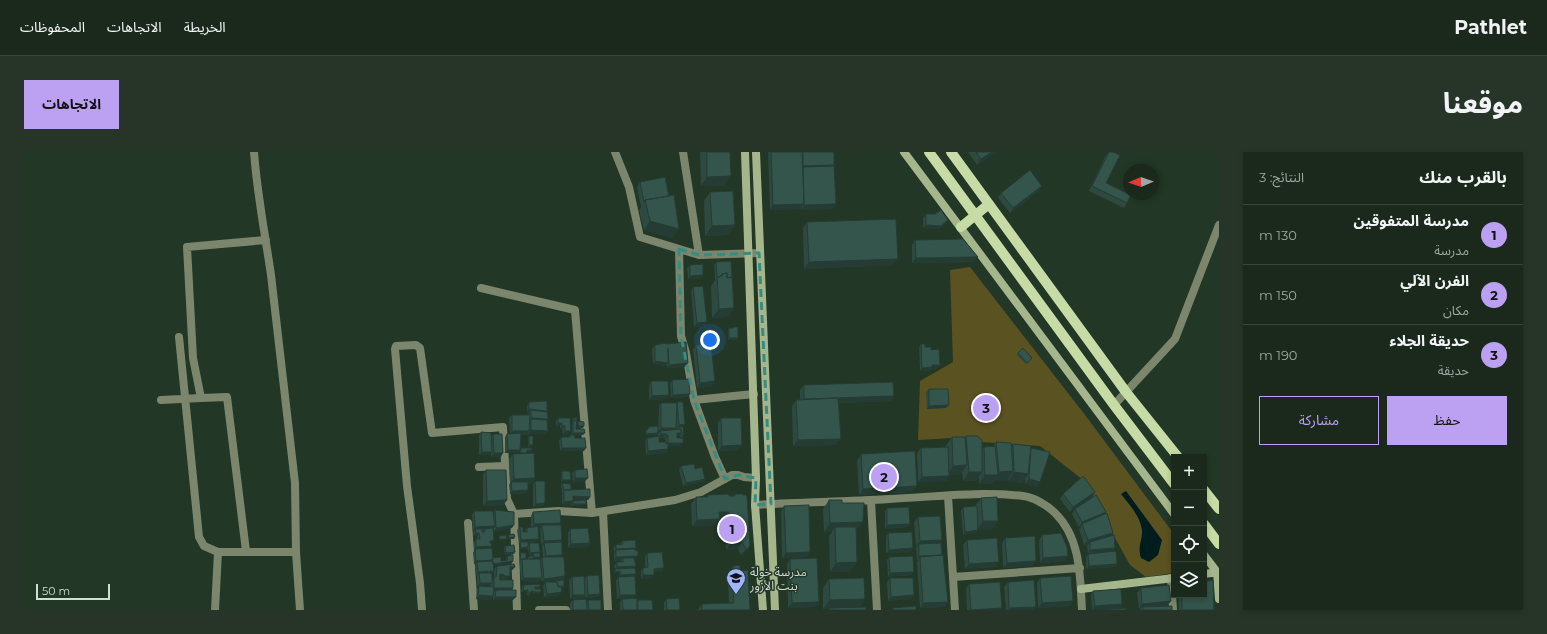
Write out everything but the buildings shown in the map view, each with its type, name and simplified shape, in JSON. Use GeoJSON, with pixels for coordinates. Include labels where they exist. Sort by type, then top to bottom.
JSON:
{"type":"FeatureCollection","features":[{"type":"Feature","properties":{"kind":"main road"},"geometry":{"type":"LineString","coordinates":[[745,152],[754,394],[756,478],[755,505],[763,610]]}},
{"type":"Feature","properties":{"kind":"main road"},"geometry":{"type":"LineString","coordinates":[[756,152],[775,610]]}},
{"type":"Feature","properties":{"kind":"main road"},"geometry":{"type":"LineString","coordinates":[[904,152],[1171,510]]}},
{"type":"Feature","properties":{"kind":"main road"},"geometry":{"type":"LineString","coordinates":[[929,152],[1114,405],[1171,480]]}},
{"type":"Feature","properties":{"kind":"main road"},"geometry":{"type":"LineString","coordinates":[[951,152],[1126,392],[1176,454]]}},
{"type":"Feature","properties":{"kind":"main road"},"geometry":{"type":"LineString","coordinates":[[961,227],[989,204]]}},
{"type":"Feature","properties":{"kind":"main road"},"geometry":{"type":"LineString","coordinates":[[1207,494],[1219,510]]}},
{"type":"Feature","properties":{"kind":"main road"},"geometry":{"type":"LineString","coordinates":[[1206,526],[1219,544]]}},
{"type":"Feature","properties":{"kind":"main road"},"geometry":{"type":"LineString","coordinates":[[1207,559],[1218,572],[1219,599]]}},
{"type":"Feature","properties":{"kind":"main road"},"geometry":{"type":"LineString","coordinates":[[1207,574],[1218,572]]}},
{"type":"Feature","properties":{"kind":"main road"},"geometry":{"type":"LineString","coordinates":[[1081,589],[1171,578]]}},
{"type":"Feature","properties":{"kind":"street"},"geometry":{"type":"LineString","coordinates":[[254,152],[295,482],[296,552],[300,610]]}},
{"type":"Feature","properties":{"kind":"street"},"geometry":{"type":"LineString","coordinates":[[615,152],[629,188],[640,237],[700,254],[759,253]]}},
{"type":"Feature","properties":{"kind":"street"},"geometry":{"type":"LineString","coordinates":[[683,152],[700,254]]}},
{"type":"Feature","properties":{"kind":"street"},"geometry":{"type":"LineString","coordinates":[[1114,405],[1175,339],[1219,225]]}},
{"type":"Feature","properties":{"kind":"street"},"geometry":{"type":"LineString","coordinates":[[201,398],[193,358],[188,248],[266,240]]}},
{"type":"Feature","properties":{"kind":"street"},"geometry":{"type":"LineString","coordinates":[[680,248],[681,336],[686,353],[694,400],[724,479]]}},
{"type":"Feature","properties":{"kind":"street"},"geometry":{"type":"LineString","coordinates":[[481,288],[575,310],[592,513]]}},
{"type":"Feature","properties":{"kind":"street"},"geometry":{"type":"LineString","coordinates":[[179,337],[199,537],[204,546],[218,552],[296,552]]}},
{"type":"Feature","properties":{"kind":"street"},"geometry":{"type":"LineString","coordinates":[[422,610],[420,583],[407,486],[395,349],[396,346],[416,345],[420,348],[432,433],[503,427],[507,499],[514,514],[516,610]]}},
{"type":"Feature","properties":{"kind":"street"},"geometry":{"type":"LineString","coordinates":[[694,400],[754,394]]}},
{"type":"Feature","properties":{"kind":"street"},"geometry":{"type":"LineString","coordinates":[[161,400],[227,397],[246,551]]}},
{"type":"Feature","properties":{"kind":"street"},"geometry":{"type":"LineString","coordinates":[[479,467],[505,466]]}},
{"type":"Feature","properties":{"kind":"street"},"geometry":{"type":"LineString","coordinates":[[514,514],[558,511],[592,513],[603,512],[675,500],[701,492],[732,476],[738,475],[756,478]]}},
{"type":"Feature","properties":{"kind":"street"},"geometry":{"type":"LineString","coordinates":[[755,505],[988,494],[1025,496],[1040,503],[1055,513],[1065,526],[1072,542],[1080,568],[1082,610]]}},
{"type":"Feature","properties":{"kind":"street"},"geometry":{"type":"LineString","coordinates":[[948,496],[955,610]]}},
{"type":"Feature","properties":{"kind":"street"},"geometry":{"type":"LineString","coordinates":[[871,500],[877,610]]}},
{"type":"Feature","properties":{"kind":"street"},"geometry":{"type":"LineString","coordinates":[[603,512],[608,610]]}},
{"type":"Feature","properties":{"kind":"street"},"geometry":{"type":"LineString","coordinates":[[468,523],[474,610]]}},
{"type":"Feature","properties":{"kind":"street"},"geometry":{"type":"LineString","coordinates":[[215,610],[218,552]]}},
{"type":"Feature","properties":{"kind":"street"},"geometry":{"type":"LineString","coordinates":[[953,577],[1080,568]]}},
{"type":"Feature","properties":{"kind":"street"},"geometry":{"type":"LineString","coordinates":[[1173,598],[1173,610]]}},
{"type":"Feature","properties":{"kind":"street"},"geometry":{"type":"LineString","coordinates":[[539,610],[566,610]]}},
{"type":"Feature","properties":{"kind":"highlighted area"},"geometry":{"type":"Polygon","coordinates":[[[679,249],[699,255],[759,253],[771,504],[755,505],[756,478],[738,475],[725,479],[694,400],[681,336],[679,249]]]}},
{"type":"Feature","properties":{"kind":"shaded area"},"geometry":{"type":"Polygon","coordinates":[[[970,267],[1082,411],[1171,530],[1171,573],[1146,577],[1130,565],[1083,480],[1040,446],[980,442],[968,437],[918,440],[920,381],[953,362],[950,270],[970,267]]]}},
{"type":"Feature","properties":{"kind":"water"},"geometry":{"type":"Polygon","coordinates":[[[1126,491],[1162,540],[1158,555],[1149,562],[1141,558],[1141,525],[1134,510],[1121,494],[1126,491]]]}},
{"type":"Feature","properties":{"kind":"place","name":"حديقة الجلاء"},"geometry":{"type":"Point","coordinates":[986,408]}},
{"type":"Feature","properties":{"kind":"place","name":"الفرن الآلي"},"geometry":{"type":"Point","coordinates":[884,477]}},
{"type":"Feature","properties":{"kind":"place","name":"مدرسة المتفوقين"},"geometry":{"type":"Point","coordinates":[732,529]}},
{"type":"Feature","properties":{"kind":"place","name":"مدرسة خولة بنت الأزور"},"geometry":{"type":"Point","coordinates":[736,595]}}]}
